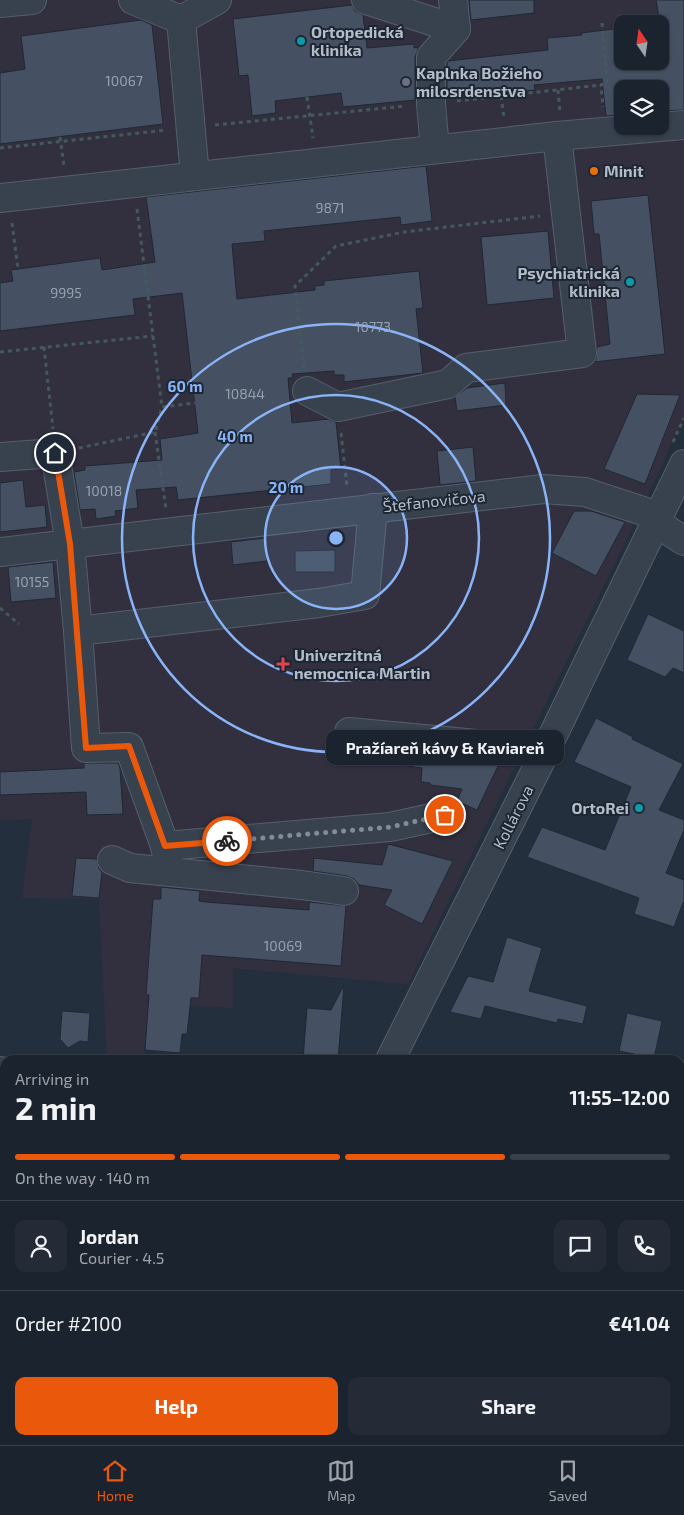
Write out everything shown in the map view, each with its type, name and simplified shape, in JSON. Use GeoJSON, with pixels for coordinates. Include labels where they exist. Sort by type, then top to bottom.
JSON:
{"type":"FeatureCollection","features":[{"type":"Feature","properties":{"kind":"street"},"geometry":{"type":"LineString","coordinates":[[0,3],[32,0]]}},
{"type":"Feature","properties":{"kind":"street"},"geometry":{"type":"LineString","coordinates":[[133,0],[181,20]]}},
{"type":"Feature","properties":{"kind":"street"},"geometry":{"type":"LineString","coordinates":[[181,20],[217,0]]}},
{"type":"Feature","properties":{"kind":"street"},"geometry":{"type":"LineString","coordinates":[[366,0],[456,30]]}},
{"type":"Feature","properties":{"kind":"street"},"geometry":{"type":"LineString","coordinates":[[435,149],[430,104],[431,57],[456,30],[453,0]]}},
{"type":"Feature","properties":{"kind":"street"},"geometry":{"type":"LineString","coordinates":[[181,20],[195,176]]}},
{"type":"Feature","properties":{"kind":"street"},"geometry":{"type":"LineString","coordinates":[[4,198],[435,149],[684,125]]}},
{"type":"Feature","properties":{"kind":"street"},"geometry":{"type":"LineString","coordinates":[[307,391],[338,407],[448,384],[466,368],[582,353],[557,136]]}},
{"type":"Feature","properties":{"kind":"street"},"geometry":{"type":"LineString","coordinates":[[0,457],[55,453],[70,544],[86,748],[129,746],[168,858]]}},
{"type":"Feature","properties":{"kind":"street","name":"Kollárova"},"geometry":{"type":"LineString","coordinates":[[393,1055],[542,758],[684,464]]}},
{"type":"Feature","properties":{"kind":"street","name":"Štefanovičova"},"geometry":{"type":"LineString","coordinates":[[0,552],[543,489],[585,492],[657,519],[684,541]]}},
{"type":"Feature","properties":{"kind":"street"},"geometry":{"type":"LineString","coordinates":[[78,631],[319,603],[365,595],[373,508]]}},
{"type":"Feature","properties":{"kind":"street"},"geometry":{"type":"LineString","coordinates":[[349,732],[520,748],[542,758]]}},
{"type":"Feature","properties":{"kind":"street"},"geometry":{"type":"LineString","coordinates":[[112,860],[130,868],[168,858],[390,827],[445,815]]}},
{"type":"Feature","properties":{"kind":"street"},"geometry":{"type":"LineString","coordinates":[[168,858],[344,891]]}},
{"type":"Feature","properties":{"kind":"path"},"geometry":{"type":"LineString","coordinates":[[0,148],[600,85],[607,83],[602,23]]}},
{"type":"Feature","properties":{"kind":"path"},"geometry":{"type":"LineString","coordinates":[[600,85],[604,110]]}},
{"type":"Feature","properties":{"kind":"path"},"geometry":{"type":"LineString","coordinates":[[307,97],[313,138]]}},
{"type":"Feature","properties":{"kind":"path"},"geometry":{"type":"LineString","coordinates":[[60,137],[64,166]]}},
{"type":"Feature","properties":{"kind":"path"},"geometry":{"type":"LineString","coordinates":[[134,183],[162,407],[155,432],[167,515]]}},
{"type":"Feature","properties":{"kind":"path"},"geometry":{"type":"LineString","coordinates":[[4,198],[18,268]]}},
{"type":"Feature","properties":{"kind":"path"},"geometry":{"type":"LineString","coordinates":[[307,391],[295,286],[336,246],[404,232],[566,213]]}},
{"type":"Feature","properties":{"kind":"path"},"geometry":{"type":"LineString","coordinates":[[0,352],[153,336]]}},
{"type":"Feature","properties":{"kind":"path"},"geometry":{"type":"LineString","coordinates":[[44,347],[55,453],[155,432]]}},
{"type":"Feature","properties":{"kind":"path"},"geometry":{"type":"LineString","coordinates":[[162,407],[194,403]]}},
{"type":"Feature","properties":{"kind":"path"},"geometry":{"type":"LineString","coordinates":[[338,407],[347,494]]}},
{"type":"Feature","properties":{"kind":"path"},"geometry":{"type":"LineString","coordinates":[[0,608],[19,624]]}},
{"type":"Feature","properties":{"kind":"shaded area","name":"Univerzitná nemocnica Martin"},"geometry":{"type":"Polygon","coordinates":[[[0,0],[684,0],[684,418],[641,510],[408,984],[233,968],[233,1008],[149,1003],[144,1055],[107,1055],[99,899],[22,898],[32,819],[0,820],[0,0]]]}},
{"type":"Feature","properties":{"kind":"building"},"geometry":{"type":"Polygon","coordinates":[[[469,0],[534,0],[534,13],[471,20],[469,0]]]}},
{"type":"Feature","properties":{"kind":"building"},"geometry":{"type":"Polygon","coordinates":[[[656,0],[684,0],[684,110],[669,111],[669,80],[614,80],[614,116],[606,116],[602,79],[534,85],[535,90],[467,96],[466,91],[447,93],[448,61],[548,50],[547,38],[582,35],[581,33],[614,29],[614,70],[669,70],[669,15],[658,15],[656,0]]]}},
{"type":"Feature","properties":{"kind":"building","name":"Ortopedická klinika"},"geometry":{"type":"Polygon","coordinates":[[[352,5],[355,11],[363,15],[367,48],[414,44],[414,48],[417,47],[415,57],[415,100],[343,107],[341,93],[275,101],[276,113],[252,116],[248,75],[239,76],[233,19],[352,5]]]}},
{"type":"Feature","properties":{"kind":"building"},"geometry":{"type":"Polygon","coordinates":[[[141,20],[152,25],[163,124],[0,144],[0,73],[25,69],[21,36],[141,20]]]}},
{"type":"Feature","properties":{"kind":"building"},"geometry":{"type":"Polygon","coordinates":[[[426,166],[432,221],[401,225],[400,217],[264,231],[265,241],[232,244],[237,299],[315,290],[315,286],[324,285],[324,281],[419,271],[423,308],[416,309],[423,373],[344,382],[344,375],[334,375],[334,371],[292,374],[293,378],[288,378],[292,423],[328,419],[336,422],[341,469],[331,470],[331,484],[178,500],[176,487],[136,490],[138,508],[115,511],[116,516],[96,519],[95,509],[80,510],[74,472],[85,470],[85,466],[162,460],[160,439],[198,433],[182,293],[133,299],[135,315],[0,331],[0,283],[13,281],[11,270],[100,258],[102,270],[155,262],[146,197],[426,166]]]}},
{"type":"Feature","properties":{"kind":"building","name":"Psychiatrická klinika"},"geometry":{"type":"Polygon","coordinates":[[[648,195],[665,354],[594,362],[597,347],[610,344],[599,234],[594,234],[591,201],[648,195]]]}},
{"type":"Feature","properties":{"kind":"building"},"geometry":{"type":"Polygon","coordinates":[[[548,231],[554,298],[487,305],[481,237],[548,231]]]}},
{"type":"Feature","properties":{"kind":"building"},"geometry":{"type":"Polygon","coordinates":[[[505,383],[506,405],[457,411],[455,397],[467,388],[505,383]]]}},
{"type":"Feature","properties":{"kind":"building"},"geometry":{"type":"Polygon","coordinates":[[[637,394],[680,395],[645,484],[604,469],[637,394]]]}},
{"type":"Feature","properties":{"kind":"building"},"geometry":{"type":"Polygon","coordinates":[[[473,447],[476,481],[440,485],[437,451],[473,447]]]}},
{"type":"Feature","properties":{"kind":"building"},"geometry":{"type":"Polygon","coordinates":[[[23,480],[26,507],[45,505],[47,527],[0,532],[0,483],[23,480]]]}},
{"type":"Feature","properties":{"kind":"building"},"geometry":{"type":"Polygon","coordinates":[[[574,511],[591,511],[625,522],[596,576],[552,553],[574,511]]]}},
{"type":"Feature","properties":{"kind":"building"},"geometry":{"type":"Polygon","coordinates":[[[265,538],[267,561],[233,565],[231,542],[265,538]]]}},
{"type":"Feature","properties":{"kind":"building"},"geometry":{"type":"Polygon","coordinates":[[[335,550],[335,572],[295,572],[295,551],[335,550]]]}},
{"type":"Feature","properties":{"kind":"building"},"geometry":{"type":"Polygon","coordinates":[[[53,562],[56,598],[11,602],[8,567],[53,562]]]}},
{"type":"Feature","properties":{"kind":"building"},"geometry":{"type":"Polygon","coordinates":[[[648,614],[684,631],[684,673],[673,668],[665,677],[627,660],[648,614]]]}},
{"type":"Feature","properties":{"kind":"building"},"geometry":{"type":"Polygon","coordinates":[[[596,718],[633,737],[632,739],[683,764],[659,810],[684,820],[684,830],[666,873],[684,880],[684,900],[674,927],[634,914],[639,898],[527,857],[542,827],[605,850],[631,787],[574,762],[596,718]]]}},
{"type":"Feature","properties":{"kind":"building"},"geometry":{"type":"Polygon","coordinates":[[[387,751],[486,760],[498,766],[477,810],[457,801],[462,789],[421,782],[422,768],[385,763],[387,751]]]}},
{"type":"Feature","properties":{"kind":"building"},"geometry":{"type":"Polygon","coordinates":[[[84,763],[118,763],[120,768],[123,814],[87,815],[86,792],[0,795],[0,772],[84,768],[84,763]]]}},
{"type":"Feature","properties":{"kind":"building"},"geometry":{"type":"Polygon","coordinates":[[[388,844],[453,861],[422,924],[384,905],[392,890],[359,885],[354,879],[347,876],[313,871],[314,858],[382,865],[388,844]]]}},
{"type":"Feature","properties":{"kind":"building"},"geometry":{"type":"Polygon","coordinates":[[[76,858],[97,859],[99,869],[102,872],[99,898],[72,896],[76,858]]]}},
{"type":"Feature","properties":{"kind":"building"},"geometry":{"type":"Polygon","coordinates":[[[161,887],[200,891],[199,901],[206,902],[309,910],[309,902],[346,906],[341,966],[202,955],[199,998],[191,998],[187,1034],[182,1034],[180,1053],[145,1050],[149,995],[146,995],[153,899],[161,899],[161,887]]]}},
{"type":"Feature","properties":{"kind":"building"},"geometry":{"type":"Polygon","coordinates":[[[507,937],[542,948],[529,991],[587,1006],[583,1024],[558,1019],[557,1023],[485,1006],[481,1019],[450,1012],[468,976],[493,982],[507,937]]]}},
{"type":"Feature","properties":{"kind":"building"},"geometry":{"type":"Polygon","coordinates":[[[344,985],[338,1055],[303,1055],[307,1008],[331,1010],[344,985]]]}},
{"type":"Feature","properties":{"kind":"building"},"geometry":{"type":"Polygon","coordinates":[[[62,1011],[90,1013],[88,1042],[80,1041],[68,1048],[60,1039],[62,1011]]]}},
{"type":"Feature","properties":{"kind":"building"},"geometry":{"type":"Polygon","coordinates":[[[627,1013],[662,1021],[655,1055],[639,1055],[619,1051],[627,1013]]]}},
{"type":"Feature","properties":{"kind":"way so far"},"geometry":{"type":"LineString","coordinates":[[227,841],[390,827],[445,815]]}},
{"type":"Feature","properties":{"kind":"place","name":"Ortopedická klinika"},"geometry":{"type":"Point","coordinates":[301,41]}},
{"type":"Feature","properties":{"kind":"place","name":"Kaplnka Božieho milosrdenstva"},"geometry":{"type":"Point","coordinates":[406,82]}},
{"type":"Feature","properties":{"kind":"place","name":"Minit"},"geometry":{"type":"Point","coordinates":[594,171]}},
{"type":"Feature","properties":{"kind":"place","name":"Psychiatrická klinika"},"geometry":{"type":"Point","coordinates":[630,282]}},
{"type":"Feature","properties":{"kind":"place","name":"Univerzitná nemocnica Martin"},"geometry":{"type":"Point","coordinates":[283,664]}},
{"type":"Feature","properties":{"kind":"place","name":"OrtoRei"},"geometry":{"type":"Point","coordinates":[639,808]}},
{"type":"Feature","properties":{"kind":"place","name":"Pražíareň kávy & Kaviareň"},"geometry":{"type":"Point","coordinates":[445,815]}},
{"type":"Feature","properties":{"kind":"route"},"geometry":{"type":"LineString","coordinates":[[55,453],[70,544],[86,748],[129,746],[165,846],[227,841]]}}]}
